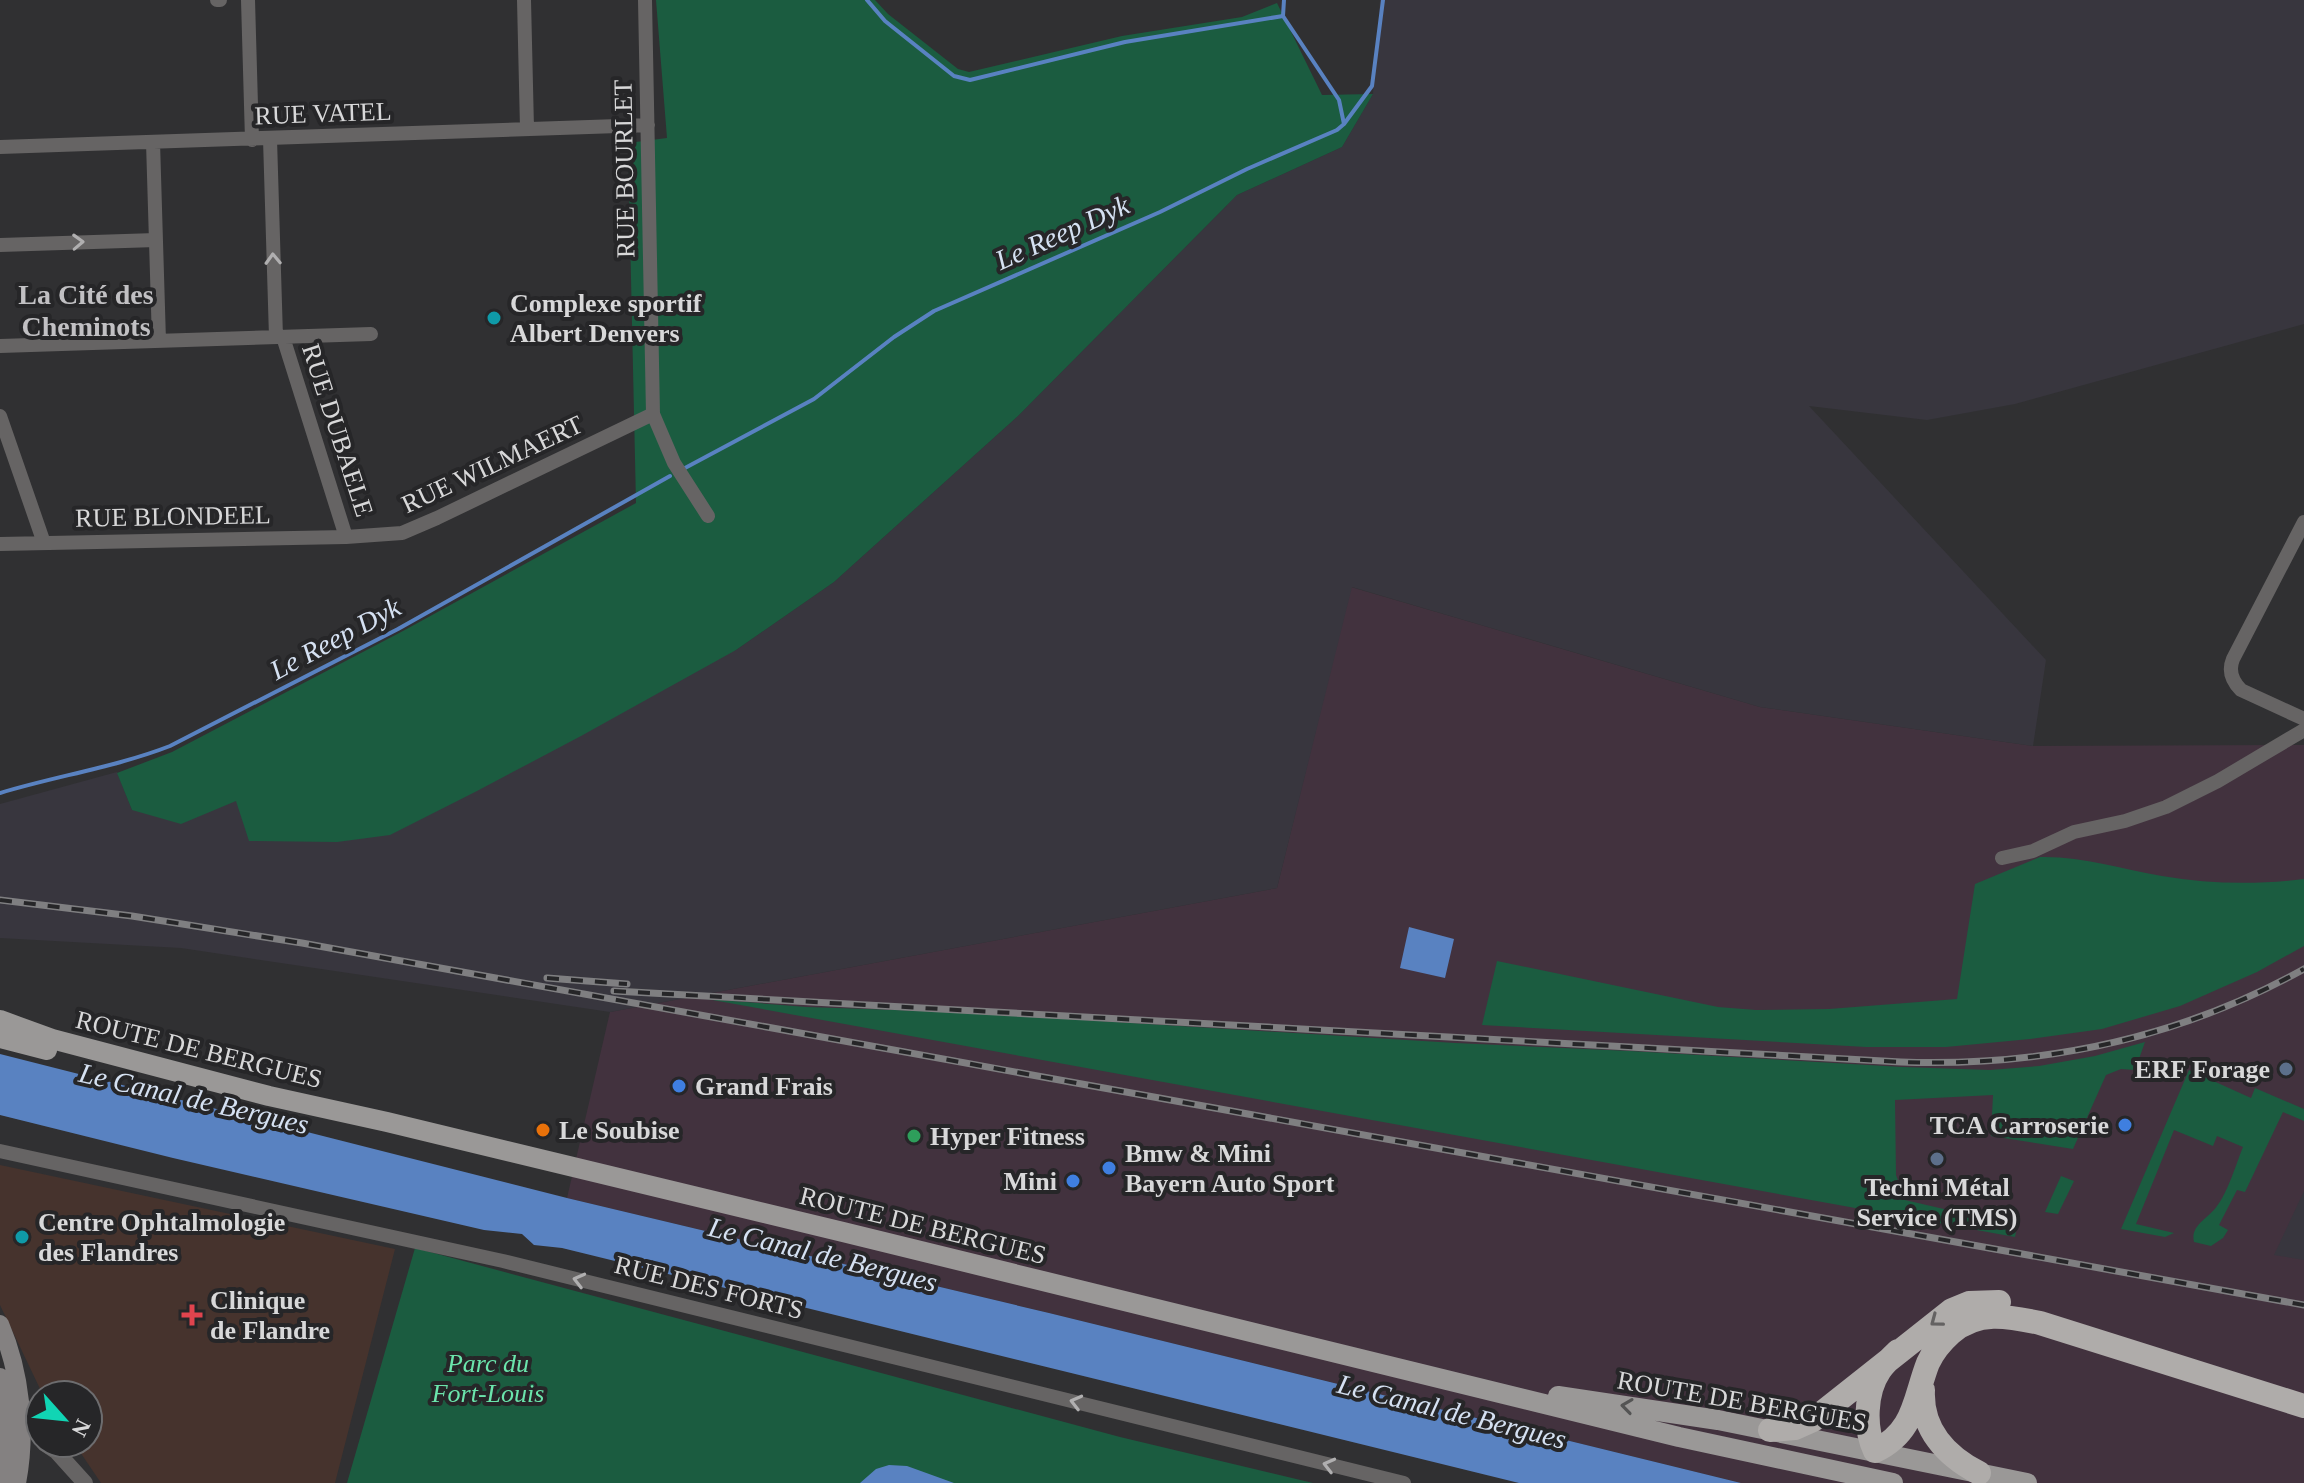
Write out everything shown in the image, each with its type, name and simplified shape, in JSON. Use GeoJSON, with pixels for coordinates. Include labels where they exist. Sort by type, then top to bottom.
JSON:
{"type":"FeatureCollection","features":[{"type":"Feature","properties":{"kind":"highway"},"geometry":{"type":"LineString","coordinates":[[1770,1430],[1795,1428],[1813,1420],[1940,1317],[1958,1307],[1980,1302],[2036,1309],[2304,1393]]}},
{"type":"Feature","properties":{"kind":"highway"},"geometry":{"type":"LineString","coordinates":[[1898,1351],[1878,1373],[1870,1398],[1868,1432],[1875,1451],[1891,1443],[1902,1431],[1937,1348],[1952,1332],[1970,1320],[1995,1316],[2040,1323],[2304,1406]]}},
{"type":"Feature","properties":{"kind":"highway"},"geometry":{"type":"LineString","coordinates":[[1924,1375],[1923,1404],[1932,1429],[1955,1460],[1979,1473]]}},
{"type":"Feature","properties":{"kind":"main road","name":"ROUTE DE BERGUES"},"geometry":{"type":"LineString","coordinates":[[0,1020],[52,1039],[269,1096],[387,1122],[1679,1437],[1893,1483]]}},
{"type":"Feature","properties":{"kind":"main road","name":"ROUTE DE BERGUES"},"geometry":{"type":"LineString","coordinates":[[0,1038],[223,1095],[387,1122]]}},
{"type":"Feature","properties":{"kind":"main road"},"geometry":{"type":"LineString","coordinates":[[0,1324],[9,1349],[24,1419]]}},
{"type":"Feature","properties":{"kind":"main road"},"geometry":{"type":"LineString","coordinates":[[0,1377],[24,1432]]}},
{"type":"Feature","properties":{"kind":"main road","name":"ROUTE DE BERGUES"},"geometry":{"type":"LineString","coordinates":[[1447,1379],[1770,1430],[2027,1483]]}},
{"type":"Feature","properties":{"kind":"main road"},"geometry":{"type":"LineString","coordinates":[[1679,1437],[1844,1458],[1875,1451],[1894,1472],[1911,1483]]}},
{"type":"Feature","properties":{"kind":"main road"},"geometry":{"type":"LineString","coordinates":[[2,1483],[24,1447]]}},
{"type":"Feature","properties":{"kind":"main road"},"geometry":{"type":"LineString","coordinates":[[17,1483],[24,1456]]}},
{"type":"Feature","properties":{"kind":"street"},"geometry":{"type":"LineString","coordinates":[[248,0],[252,140]]}},
{"type":"Feature","properties":{"kind":"street"},"geometry":{"type":"LineString","coordinates":[[524,0],[527,128]]}},
{"type":"Feature","properties":{"kind":"street","name":"RUE BOURLET"},"geometry":{"type":"LineString","coordinates":[[645,0],[653,414],[674,463],[708,516]]}},
{"type":"Feature","properties":{"kind":"street","name":"RUE VATEL"},"geometry":{"type":"LineString","coordinates":[[0,147],[648,125]]}},
{"type":"Feature","properties":{"kind":"street","name":"RUE DUBAELE"},"geometry":{"type":"LineString","coordinates":[[270,139],[279,337],[346,537]]}},
{"type":"Feature","properties":{"kind":"street"},"geometry":{"type":"LineString","coordinates":[[153,142],[159,341]]}},
{"type":"Feature","properties":{"kind":"street"},"geometry":{"type":"LineString","coordinates":[[0,245],[156,240]]}},
{"type":"Feature","properties":{"kind":"street"},"geometry":{"type":"LineString","coordinates":[[0,346],[371,334]]}},
{"type":"Feature","properties":{"kind":"street","name":"RUE WILMAERT"},"geometry":{"type":"LineString","coordinates":[[346,537],[395,534],[419,527],[653,414]]}},
{"type":"Feature","properties":{"kind":"street"},"geometry":{"type":"LineString","coordinates":[[0,416],[44,543]]}},
{"type":"Feature","properties":{"kind":"street"},"geometry":{"type":"LineString","coordinates":[[2304,522],[2230,670],[2233,681],[2241,690],[2304,719]]}},
{"type":"Feature","properties":{"kind":"street","name":"RUE BLONDEEL"},"geometry":{"type":"LineString","coordinates":[[0,544],[346,537]]}},
{"type":"Feature","properties":{"kind":"street"},"geometry":{"type":"LineString","coordinates":[[2002,858],[2033,851],[2074,832],[2115,824],[2156,811],[2203,789],[2304,730]]}},
{"type":"Feature","properties":{"kind":"street","name":"RUE DES FORTS"},"geometry":{"type":"LineString","coordinates":[[0,1151],[424,1243],[1404,1483]]}},
{"type":"Feature","properties":{"kind":"street"},"geometry":{"type":"LineString","coordinates":[[63,1459],[85,1483]]}},
{"type":"Feature","properties":{"kind":"shaded area"},"geometry":{"type":"Polygon","coordinates":[[[1380,0],[2304,0],[2304,324],[2015,404],[1927,420],[1809,406],[2046,660],[2033,746],[1760,707],[1352,587],[1277,888],[610,1012],[181,948],[0,938],[0,804],[117,772],[132,810],[236,801],[736,650],[834,582],[1019,415],[1237,195],[1342,147],[1373,94],[1380,0]]]}},
{"type":"Feature","properties":{"kind":"shaded area"},"geometry":{"type":"Polygon","coordinates":[[[1351,587],[1760,707],[2033,746],[2304,745],[2304,1483],[1741,1483],[567,1198],[610,1012],[1277,888],[1351,587]]]}},
{"type":"Feature","properties":{"kind":"shaded area","name":"Clinique de Flandre"},"geometry":{"type":"Polygon","coordinates":[[[0,1165],[395,1249],[335,1483],[101,1483],[85,1459],[104,1459],[104,1379],[35,1379],[0,1305],[0,1165]]]}},
{"type":"Feature","properties":{"kind":"shaded area"},"geometry":{"type":"Polygon","coordinates":[[[2304,1191],[2304,1260],[2274,1255],[2304,1191]]]}},
{"type":"Feature","properties":{"kind":"green space"},"geometry":{"type":"Polygon","coordinates":[[[656,0],[875,0],[888,14],[958,69],[969,72],[1122,36],[1242,17],[1277,3],[1322,95],[1373,94],[1342,147],[1237,195],[1019,415],[834,582],[736,650],[581,736],[390,835],[337,842],[249,841],[236,801],[181,824],[132,810],[117,773],[172,752],[403,631],[636,503],[628,143],[667,138],[656,0]]]}},
{"type":"Feature","properties":{"kind":"green space"},"geometry":{"type":"Polygon","coordinates":[[[2040,857],[2086,861],[2197,881],[2251,883],[2304,879],[2304,946],[2257,972],[2180,1006],[2102,1029],[2030,1039],[1946,1047],[1866,1047],[1482,1025],[1497,961],[1718,1007],[1829,1009],[1957,999],[1975,884],[2040,857]]]}},
{"type":"Feature","properties":{"kind":"green space"},"geometry":{"type":"Polygon","coordinates":[[[707,999],[1455,1043],[1990,1070],[2039,1066],[2095,1056],[2145,1042],[2135,1070],[2121,1069],[2106,1075],[2073,1149],[1991,1136],[1993,1095],[1895,1100],[1896,1175],[1905,1200],[2017,1226],[2015,1237],[707,999]]]}},
{"type":"Feature","properties":{"kind":"green space"},"geometry":{"type":"Polygon","coordinates":[[[2189,1070],[2251,1098],[2255,1088],[2304,1109],[2304,1121],[2283,1112],[2245,1192],[2237,1190],[2219,1225],[2228,1230],[2211,1246],[2194,1242],[2193,1236],[2221,1200],[2243,1147],[2217,1136],[2213,1146],[2174,1130],[2136,1224],[2174,1233],[2165,1237],[2121,1229],[2189,1070]]]}},
{"type":"Feature","properties":{"kind":"green space"},"geometry":{"type":"Polygon","coordinates":[[[2061,1176],[2074,1181],[2058,1214],[2045,1212],[2061,1176]]]}},
{"type":"Feature","properties":{"kind":"green space","name":"Parc du Fort-Louis"},"geometry":{"type":"Polygon","coordinates":[[[415,1248],[1120,1437],[1313,1483],[347,1483],[415,1248]]]}},
{"type":"Feature","properties":{"kind":"water"},"geometry":{"type":"Polygon","coordinates":[[[1409,927],[1454,939],[1445,978],[1400,968],[1409,927]]]}},
{"type":"Feature","properties":{"kind":"water"},"geometry":{"type":"Polygon","coordinates":[[[0,1054],[567,1198],[1741,1483],[1519,1483],[562,1248],[534,1245],[522,1234],[484,1230],[173,1158],[0,1115],[0,1054]]]}},
{"type":"Feature","properties":{"kind":"water"},"geometry":{"type":"Polygon","coordinates":[[[889,1465],[907,1466],[954,1483],[860,1483],[876,1469],[889,1465]]]}},
{"type":"Feature","properties":{"kind":"waterway"},"geometry":{"type":"LineString","coordinates":[[867,0],[885,21],[954,76],[970,80],[1125,42],[1283,16]]}},
{"type":"Feature","properties":{"kind":"waterway","name":"Le Reep Dyk"},"geometry":{"type":"LineString","coordinates":[[685,468],[814,399],[894,337],[934,311],[1337,130],[1344,124],[1339,100],[1283,16],[1284,0]]}},
{"type":"Feature","properties":{"kind":"waterway","name":"Le Reep Dyk"},"geometry":{"type":"LineString","coordinates":[[1344,124],[1372,86],[1383,0]]}},
{"type":"Feature","properties":{"kind":"waterway","name":"Le Reep Dyk"},"geometry":{"type":"LineString","coordinates":[[0,793],[129,760],[170,746],[398,629],[670,476]]}},
{"type":"Feature","properties":{"kind":"railway"},"geometry":{"type":"LineString","coordinates":[[0,900],[132,916],[302,943],[2304,1305]]}},
{"type":"Feature","properties":{"kind":"railway"},"geometry":{"type":"LineString","coordinates":[[614,991],[1901,1062],[1954,1062],[2058,1053],[2159,1031],[2208,1014],[2304,969]]}},
{"type":"Feature","properties":{"kind":"railway"},"geometry":{"type":"LineString","coordinates":[[547,978],[627,984]]}},
{"type":"Feature","properties":{"kind":"place","name":"Complexe sportif Albert Denvers"},"geometry":{"type":"Point","coordinates":[494,318]}},
{"type":"Feature","properties":{"kind":"place","name":"ERF Forage"},"geometry":{"type":"Point","coordinates":[2286,1069]}},
{"type":"Feature","properties":{"kind":"place","name":"Grand Frais"},"geometry":{"type":"Point","coordinates":[679,1086]}},
{"type":"Feature","properties":{"kind":"place","name":"TCA Carroserie"},"geometry":{"type":"Point","coordinates":[2125,1125]}},
{"type":"Feature","properties":{"kind":"place","name":"Le Soubise"},"geometry":{"type":"Point","coordinates":[543,1130]}},
{"type":"Feature","properties":{"kind":"place","name":"Hyper Fitness"},"geometry":{"type":"Point","coordinates":[914,1136]}},
{"type":"Feature","properties":{"kind":"place","name":"Techni Métal Service (TMS)"},"geometry":{"type":"Point","coordinates":[1937,1159]}},
{"type":"Feature","properties":{"kind":"place","name":"Bmw & Mini Bayern Auto Sport"},"geometry":{"type":"Point","coordinates":[1109,1168]}},
{"type":"Feature","properties":{"kind":"place","name":"Mini"},"geometry":{"type":"Point","coordinates":[1073,1181]}},
{"type":"Feature","properties":{"kind":"place","name":"Centre Ophtalmologie des Flandres"},"geometry":{"type":"Point","coordinates":[22,1237]}},
{"type":"Feature","properties":{"kind":"place","name":"Clinique de Flandre"},"geometry":{"type":"Point","coordinates":[192,1315]}},
{"type":"Feature","properties":{"kind":"district","name":"La Cité des Cheminots"},"geometry":{"type":"Point","coordinates":[86,310]}},
{"type":"Feature","properties":{"kind":"water label","name":"Le Canal de Bergues"},"geometry":{"type":"Point","coordinates":[194,1098]}},
{"type":"Feature","properties":{"kind":"water label","name":"Le Canal de Bergues"},"geometry":{"type":"Point","coordinates":[823,1254]}},
{"type":"Feature","properties":{"kind":"water label","name":"Le Canal de Bergues"},"geometry":{"type":"Point","coordinates":[1452,1411]}}]}
